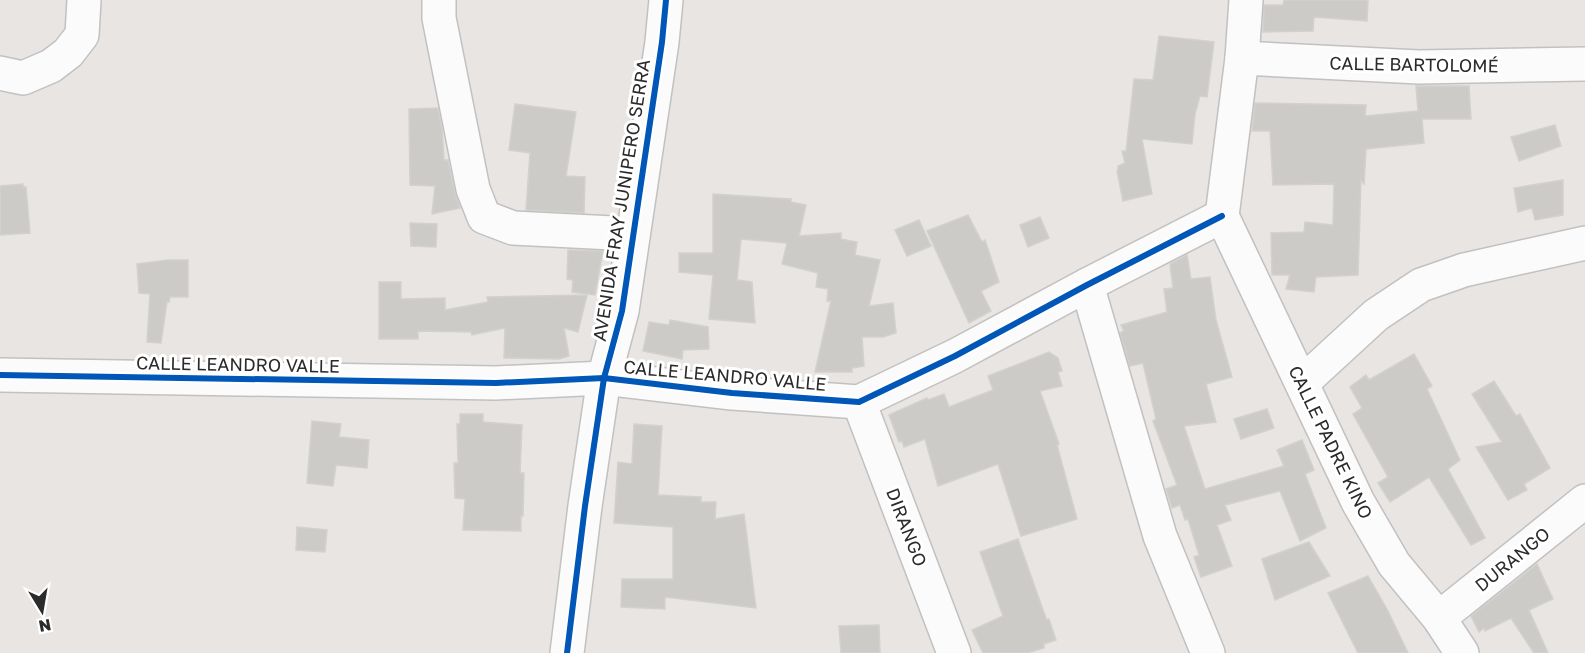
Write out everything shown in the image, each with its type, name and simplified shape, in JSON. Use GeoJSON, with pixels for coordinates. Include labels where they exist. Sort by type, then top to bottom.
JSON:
{"type":"FeatureCollection","features":[{"type":"Feature","properties":{"kind":"street"},"geometry":{"type":"LineString","coordinates":[[0,73],[23,78],[51,66],[68,53],[82,36],[84,0]]}},
{"type":"Feature","properties":{"kind":"street"},"geometry":{"type":"LineString","coordinates":[[439,0],[439,18],[473,189],[484,217],[513,228],[633,234]]}},
{"type":"Feature","properties":{"kind":"street","name":"AVENIDA FRAY JUNIPERO SERRA"},"geometry":{"type":"LineString","coordinates":[[567,653],[604,378],[622,311],[662,42],[666,0]]}},
{"type":"Feature","properties":{"kind":"street"},"geometry":{"type":"LineString","coordinates":[[1222,216],[1242,58],[1246,0]]}},
{"type":"Feature","properties":{"kind":"street","name":"CALLE BARTOLOMÉ"},"geometry":{"type":"LineString","coordinates":[[1242,58],[1419,67],[1585,64]]}},
{"type":"Feature","properties":{"kind":"street","name":"CALLE LEANDRO VALLE"},"geometry":{"type":"LineString","coordinates":[[0,375],[496,382],[604,378],[732,393],[860,402],[955,356],[1222,216]]}},
{"type":"Feature","properties":{"kind":"street","name":"CALLE PADRE KINO"},"geometry":{"type":"LineString","coordinates":[[1222,216],[1358,502],[1394,564],[1439,618],[1462,653]]}},
{"type":"Feature","properties":{"kind":"street"},"geometry":{"type":"LineString","coordinates":[[1302,383],[1376,315],[1421,285],[1464,270],[1585,243]]}},
{"type":"Feature","properties":{"kind":"street"},"geometry":{"type":"LineString","coordinates":[[1087,285],[1160,536],[1208,653]]}},
{"type":"Feature","properties":{"kind":"street","name":"DIRANGO"},"geometry":{"type":"LineString","coordinates":[[860,402],[954,653]]}},
{"type":"Feature","properties":{"kind":"street","name":"DURANGO"},"geometry":{"type":"LineString","coordinates":[[1439,618],[1585,501]]}},
{"type":"Feature","properties":{"kind":"building"},"geometry":{"type":"Polygon","coordinates":[[[1284,0],[1368,0],[1367,21],[1314,17],[1313,31],[1263,32],[1264,5],[1283,5],[1284,0]]]}},
{"type":"Feature","properties":{"kind":"building"},"geometry":{"type":"Polygon","coordinates":[[[1159,36],[1214,42],[1207,97],[1200,96],[1195,114],[1192,144],[1142,139],[1152,194],[1123,201],[1117,171],[1118,166],[1125,163],[1122,151],[1126,151],[1134,79],[1153,80],[1159,36]]]}},
{"type":"Feature","properties":{"kind":"building"},"geometry":{"type":"Polygon","coordinates":[[[1416,86],[1469,86],[1471,119],[1422,119],[1424,143],[1366,149],[1364,184],[1361,180],[1358,275],[1316,277],[1314,292],[1286,289],[1290,275],[1272,275],[1271,233],[1304,232],[1305,222],[1333,225],[1334,184],[1273,185],[1270,131],[1252,131],[1255,103],[1366,105],[1365,116],[1418,111],[1416,86]]]}},
{"type":"Feature","properties":{"kind":"building"},"geometry":{"type":"Polygon","coordinates":[[[515,104],[576,112],[566,176],[585,177],[584,213],[526,210],[530,153],[509,150],[515,104]]]}},
{"type":"Feature","properties":{"kind":"building"},"geometry":{"type":"Polygon","coordinates":[[[438,108],[444,160],[448,160],[460,208],[432,214],[435,186],[410,185],[409,109],[438,108]]]}},
{"type":"Feature","properties":{"kind":"building"},"geometry":{"type":"Polygon","coordinates":[[[1555,125],[1561,146],[1519,161],[1511,137],[1555,125]]]}},
{"type":"Feature","properties":{"kind":"building"},"geometry":{"type":"Polygon","coordinates":[[[1563,180],[1563,215],[1535,220],[1532,208],[1518,212],[1514,188],[1563,180]]]}},
{"type":"Feature","properties":{"kind":"building"},"geometry":{"type":"Polygon","coordinates":[[[23,184],[23,187],[26,187],[30,233],[0,235],[0,186],[23,184]]]}},
{"type":"Feature","properties":{"kind":"building"},"geometry":{"type":"Polygon","coordinates":[[[713,194],[791,199],[791,202],[806,205],[799,236],[841,233],[841,239],[857,242],[855,255],[880,260],[869,306],[893,303],[896,333],[883,337],[862,337],[864,366],[852,368],[852,372],[815,372],[831,301],[827,301],[828,289],[816,287],[818,273],[782,264],[787,243],[741,239],[737,280],[752,282],[755,323],[709,319],[713,275],[679,272],[679,253],[713,253],[713,194]]]}},
{"type":"Feature","properties":{"kind":"building"},"geometry":{"type":"Polygon","coordinates":[[[968,215],[982,242],[985,240],[999,282],[981,291],[991,311],[969,323],[927,231],[968,215]]]}},
{"type":"Feature","properties":{"kind":"building"},"geometry":{"type":"Polygon","coordinates":[[[1040,217],[1049,238],[1028,247],[1020,225],[1040,217]]]}},
{"type":"Feature","properties":{"kind":"building"},"geometry":{"type":"Polygon","coordinates":[[[919,220],[931,246],[907,256],[895,230],[919,220]]]}},
{"type":"Feature","properties":{"kind":"building"},"geometry":{"type":"Polygon","coordinates":[[[410,223],[437,224],[436,247],[411,246],[410,223]]]}},
{"type":"Feature","properties":{"kind":"building"},"geometry":{"type":"Polygon","coordinates":[[[568,250],[603,251],[595,295],[572,292],[573,280],[567,279],[568,250]]]}},
{"type":"Feature","properties":{"kind":"building"},"geometry":{"type":"Polygon","coordinates":[[[1187,255],[1191,279],[1210,277],[1216,320],[1232,377],[1206,384],[1216,422],[1184,426],[1205,489],[1284,466],[1277,450],[1302,440],[1314,470],[1305,474],[1326,528],[1300,541],[1280,491],[1225,505],[1231,520],[1217,525],[1232,566],[1201,577],[1194,557],[1199,555],[1188,519],[1185,520],[1180,505],[1172,508],[1166,489],[1177,485],[1153,421],[1156,419],[1143,363],[1130,366],[1120,333],[1124,331],[1121,325],[1167,312],[1164,289],[1173,288],[1170,264],[1187,255]]]}},
{"type":"Feature","properties":{"kind":"building"},"geometry":{"type":"Polygon","coordinates":[[[188,260],[188,297],[170,297],[167,302],[161,343],[147,342],[150,294],[139,293],[137,264],[188,260]]]}},
{"type":"Feature","properties":{"kind":"building"},"geometry":{"type":"Polygon","coordinates":[[[379,282],[401,282],[401,299],[445,298],[445,310],[488,302],[487,297],[587,295],[578,332],[564,328],[569,356],[559,359],[504,358],[505,328],[472,335],[471,332],[418,331],[418,339],[379,339],[379,282]]]}},
{"type":"Feature","properties":{"kind":"building"},"geometry":{"type":"Polygon","coordinates":[[[670,320],[708,327],[709,349],[683,350],[682,359],[643,351],[649,322],[669,325],[670,320]]]}},
{"type":"Feature","properties":{"kind":"building"},"geometry":{"type":"Polygon","coordinates":[[[1049,352],[1058,358],[1062,371],[1058,372],[1062,386],[1040,391],[1059,444],[1057,445],[1077,519],[1021,536],[998,464],[938,486],[925,439],[904,447],[902,441],[899,442],[889,415],[927,398],[928,400],[944,394],[949,407],[993,390],[988,376],[1049,352]]]}},
{"type":"Feature","properties":{"kind":"building"},"geometry":{"type":"Polygon","coordinates":[[[1414,354],[1432,386],[1427,389],[1460,460],[1448,469],[1485,538],[1471,545],[1429,477],[1390,502],[1378,483],[1388,477],[1353,414],[1362,408],[1350,387],[1366,375],[1369,380],[1414,354]]]}},
{"type":"Feature","properties":{"kind":"building"},"geometry":{"type":"Polygon","coordinates":[[[1494,381],[1516,416],[1520,414],[1550,468],[1524,484],[1527,490],[1508,500],[1476,447],[1502,442],[1472,394],[1494,381]]]}},
{"type":"Feature","properties":{"kind":"building"},"geometry":{"type":"Polygon","coordinates":[[[1267,409],[1274,428],[1241,439],[1234,419],[1267,409]]]}},
{"type":"Feature","properties":{"kind":"building"},"geometry":{"type":"Polygon","coordinates":[[[460,414],[483,414],[483,422],[522,425],[520,473],[524,473],[521,531],[463,530],[465,499],[455,498],[454,463],[458,463],[457,424],[460,424],[460,414]]]}},
{"type":"Feature","properties":{"kind":"building"},"geometry":{"type":"Polygon","coordinates":[[[312,421],[341,424],[339,437],[369,440],[367,468],[336,465],[333,486],[307,483],[312,421]]]}},
{"type":"Feature","properties":{"kind":"building"},"geometry":{"type":"Polygon","coordinates":[[[634,424],[662,426],[658,495],[701,497],[701,502],[716,502],[715,519],[744,514],[756,608],[665,597],[665,609],[621,607],[622,579],[673,579],[673,527],[614,523],[618,462],[632,464],[634,424]]]}},
{"type":"Feature","properties":{"kind":"building"},"geometry":{"type":"Polygon","coordinates":[[[297,527],[327,530],[325,552],[296,550],[297,527]]]}},
{"type":"Feature","properties":{"kind":"building"},"geometry":{"type":"Polygon","coordinates":[[[1018,539],[1056,640],[1044,644],[1044,648],[1027,653],[983,653],[972,630],[1003,616],[980,552],[1018,539]]]}},
{"type":"Feature","properties":{"kind":"building"},"geometry":{"type":"Polygon","coordinates":[[[1309,542],[1330,576],[1275,600],[1262,559],[1309,542]]]}},
{"type":"Feature","properties":{"kind":"building"},"geometry":{"type":"Polygon","coordinates":[[[1537,564],[1553,599],[1529,610],[1548,653],[1534,653],[1511,618],[1479,632],[1471,616],[1537,564]]]}},
{"type":"Feature","properties":{"kind":"building"},"geometry":{"type":"Polygon","coordinates":[[[1368,576],[1408,653],[1358,653],[1328,593],[1368,576]]]}},
{"type":"Feature","properties":{"kind":"building"},"geometry":{"type":"Polygon","coordinates":[[[879,625],[880,653],[841,653],[839,626],[879,625]]]}},
{"type":"Feature","properties":{"kind":"cycle path"},"geometry":{"type":"LineString","coordinates":[[567,653],[604,378],[622,311],[662,42],[666,0]]}},
{"type":"Feature","properties":{"kind":"cycle path"},"geometry":{"type":"LineString","coordinates":[[0,375],[496,383],[604,378],[732,393],[859,402],[955,356],[1222,216]]}}]}
